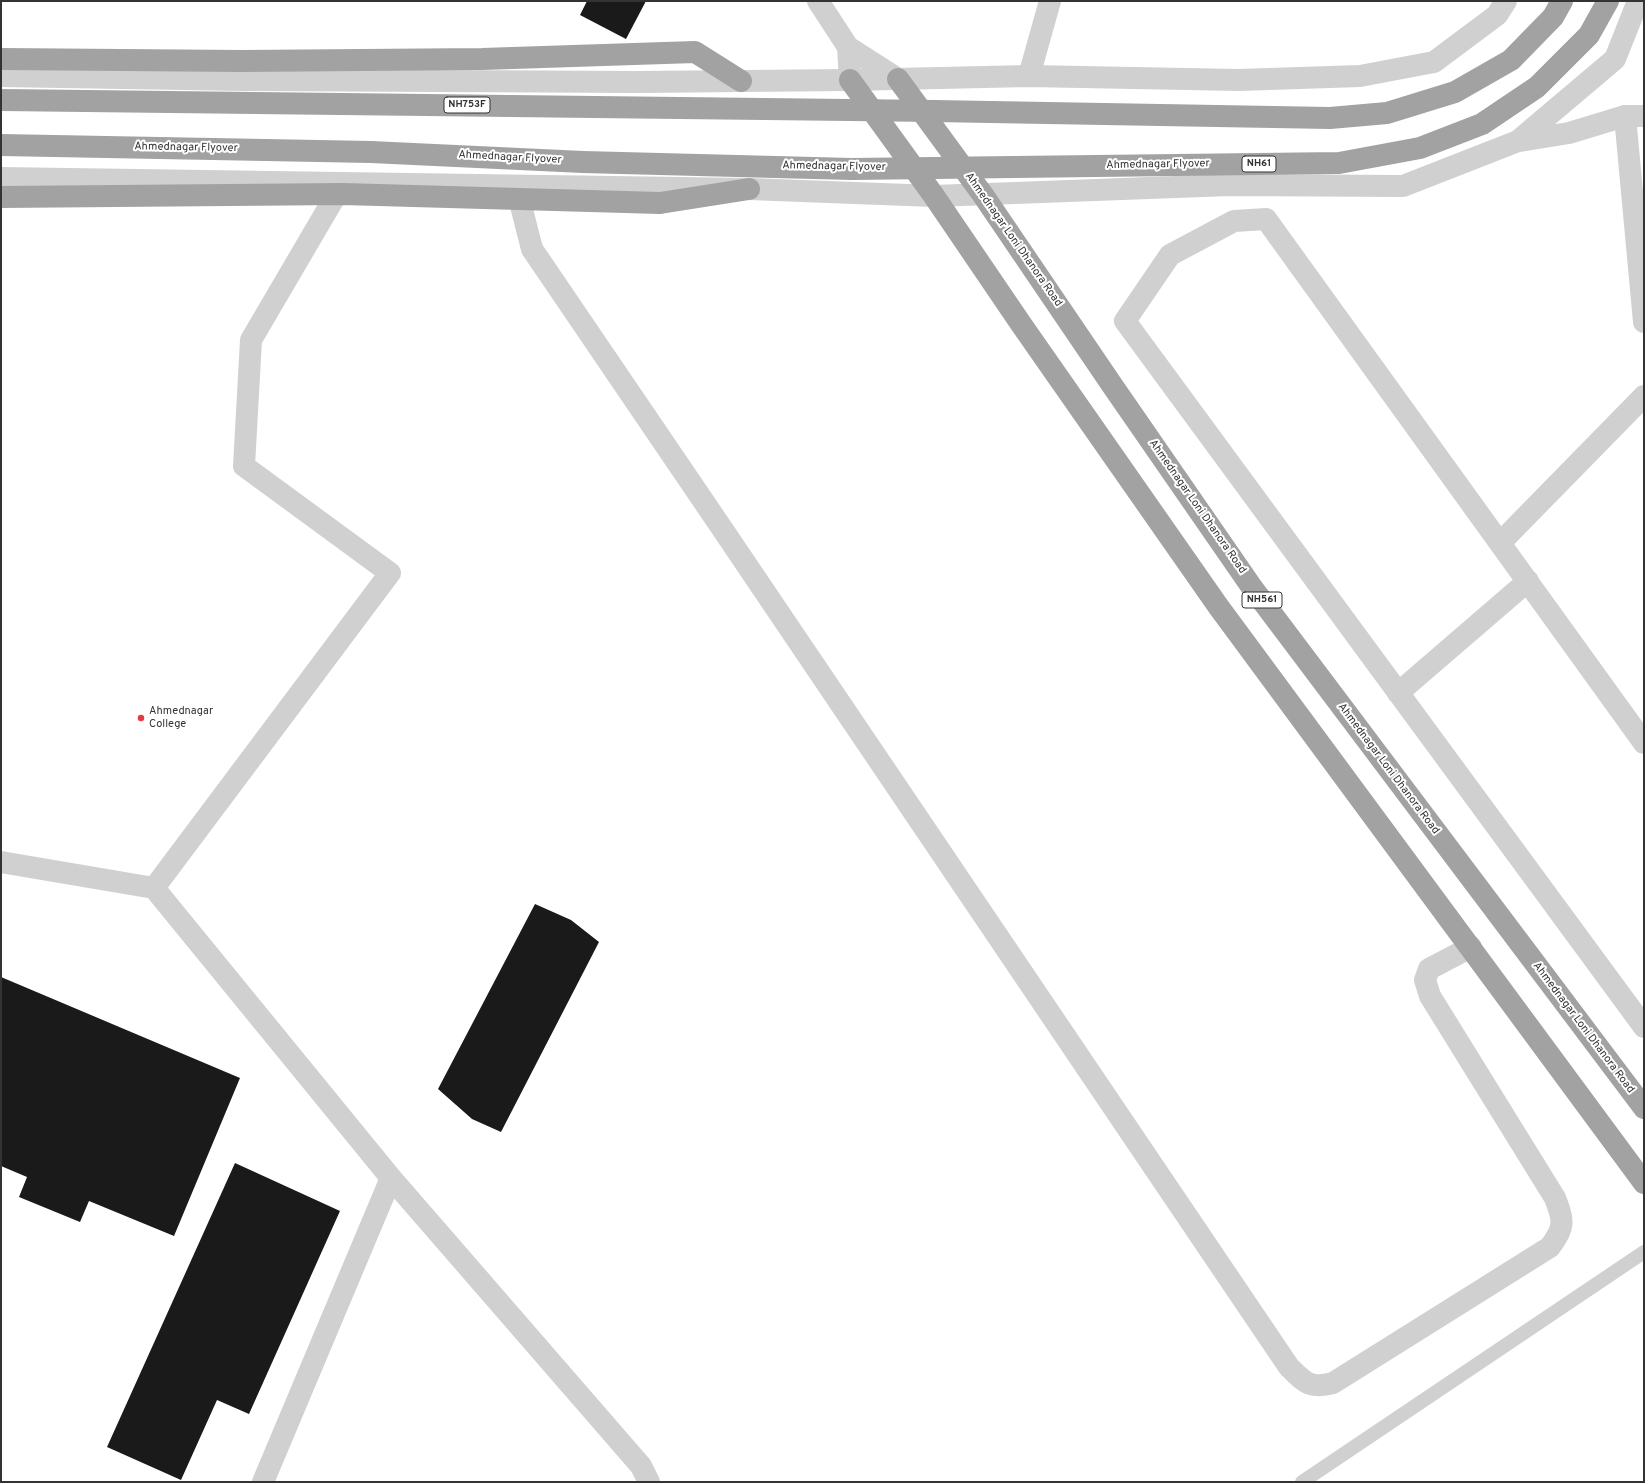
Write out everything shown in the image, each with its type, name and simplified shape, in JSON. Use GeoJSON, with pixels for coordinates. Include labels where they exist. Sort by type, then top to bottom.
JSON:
{"type":"FeatureCollection","features":[{"type":"Feature","properties":{"kind":"highway","name":"NH753F"},"geometry":{"type":"LineString","coordinates":[[1,100],[934,111],[1330,118],[1387,113],[1455,92],[1511,60],[1553,17],[1562,1]]}},
{"type":"Feature","properties":{"kind":"highway","name":"Ahmednagar Flyover"},"geometry":{"type":"LineString","coordinates":[[1,145],[371,152],[583,162],[852,168],[1340,163],[1420,148],[1482,124],[1537,86],[1589,35],[1608,1]]}},
{"type":"Feature","properties":{"kind":"highway"},"geometry":{"type":"LineString","coordinates":[[1,59],[467,59],[695,52],[741,81]]}},
{"type":"Feature","properties":{"kind":"highway","name":"Ahmednagar Loni Dhanora Road"},"geometry":{"type":"LineString","coordinates":[[898,79],[983,195],[1251,586],[1644,1108]]}},
{"type":"Feature","properties":{"kind":"highway"},"geometry":{"type":"LineString","coordinates":[[850,80],[934,196],[1021,324],[1218,606],[1644,1183]]}},
{"type":"Feature","properties":{"kind":"highway"},"geometry":{"type":"LineString","coordinates":[[1,197],[343,194],[660,202],[749,189]]}},
{"type":"Feature","properties":{"kind":"street"},"geometry":{"type":"LineString","coordinates":[[818,1],[848,47],[850,80]]}},
{"type":"Feature","properties":{"kind":"street"},"geometry":{"type":"LineString","coordinates":[[1029,76],[1050,1]]}},
{"type":"Feature","properties":{"kind":"street"},"geometry":{"type":"LineString","coordinates":[[1,76],[243,80],[741,81],[1029,76],[1239,80],[1360,76],[1434,62],[1497,15],[1506,1]]}},
{"type":"Feature","properties":{"kind":"street"},"geometry":{"type":"LineString","coordinates":[[1518,142],[1614,59],[1638,1]]}},
{"type":"Feature","properties":{"kind":"street","name":"Ahmednagar Loni Dhanora Road"},"geometry":{"type":"LineString","coordinates":[[848,47],[898,79]]}},
{"type":"Feature","properties":{"kind":"street"},"geometry":{"type":"LineString","coordinates":[[1,178],[749,189],[934,196],[1230,185],[1403,186],[1518,142],[1569,133],[1635,116],[1644,322]]}},
{"type":"Feature","properties":{"kind":"street"},"geometry":{"type":"LineString","coordinates":[[154,888],[390,573],[244,466],[251,340],[343,183]]}},
{"type":"Feature","properties":{"kind":"street"},"geometry":{"type":"LineString","coordinates":[[516,186],[532,250],[724,531],[1289,1367],[1305,1382],[1321,1386],[1333,1383],[1550,1247],[1561,1233],[1562,1215],[1555,1198],[1430,996],[1425,980],[1429,969],[1471,947]]}},
{"type":"Feature","properties":{"kind":"street"},"geometry":{"type":"LineString","coordinates":[[1644,743],[1266,219],[1234,221],[1170,256],[1125,321],[1644,1027]]}},
{"type":"Feature","properties":{"kind":"street"},"geometry":{"type":"LineString","coordinates":[[1500,543],[1644,396]]}},
{"type":"Feature","properties":{"kind":"street"},"geometry":{"type":"LineString","coordinates":[[1398,693],[1528,581]]}},
{"type":"Feature","properties":{"kind":"street"},"geometry":{"type":"LineString","coordinates":[[1,862],[154,888],[391,1178],[641,1466],[649,1482]]}},
{"type":"Feature","properties":{"kind":"street"},"geometry":{"type":"LineString","coordinates":[[263,1482],[391,1178]]}},
{"type":"Feature","properties":{"kind":"lane"},"geometry":{"type":"LineString","coordinates":[[1302,1482],[1644,1252]]}},
{"type":"Feature","properties":{"kind":"building"},"geometry":{"type":"Polygon","coordinates":[[[587,1],[646,1],[626,39],[580,15],[587,1]]]}},
{"type":"Feature","properties":{"kind":"building"},"geometry":{"type":"Polygon","coordinates":[[[535,904],[571,920],[599,942],[501,1132],[472,1119],[438,1089],[535,904]]]}},
{"type":"Feature","properties":{"kind":"building"},"geometry":{"type":"Polygon","coordinates":[[[1,977],[240,1078],[174,1236],[89,1201],[80,1222],[19,1197],[27,1177],[1,1166],[1,977]]]}},
{"type":"Feature","properties":{"kind":"building"},"geometry":{"type":"Polygon","coordinates":[[[235,1163],[340,1211],[249,1414],[217,1400],[181,1480],[107,1447],[235,1163]]]}},
{"type":"Feature","properties":{"kind":"place","name":"Ahmednagar College"},"geometry":{"type":"Point","coordinates":[141,718]}}]}
